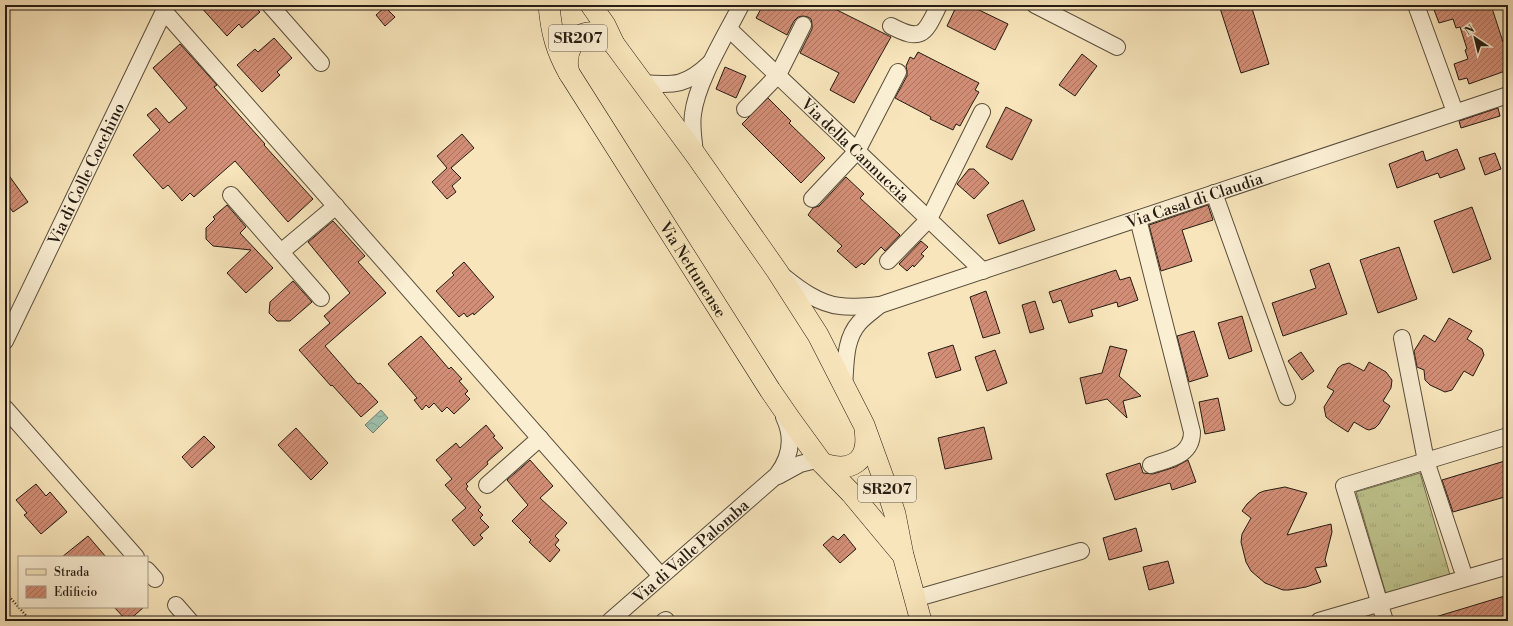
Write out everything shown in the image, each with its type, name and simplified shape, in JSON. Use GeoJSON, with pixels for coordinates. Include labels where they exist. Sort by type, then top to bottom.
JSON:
{"type":"FeatureCollection","features":[{"type":"Feature","properties":{"kind":"main road","name":"Via Nettunense"},"geometry":{"type":"LineString","coordinates":[[549,5],[552,32],[556,47],[569,74],[770,390],[821,461],[851,493],[903,555]]}},
{"type":"Feature","properties":{"kind":"main road","name":"Via Nettunense"},"geometry":{"type":"LineString","coordinates":[[591,5],[605,25],[614,44],[695,154],[813,325],[864,425],[891,500],[903,555],[921,621]]}},
{"type":"Feature","properties":{"kind":"main road","name":"Via Nettunense"},"geometry":{"type":"LineString","coordinates":[[569,74],[567,61],[569,51],[571,46],[582,36],[595,33],[603,36],[614,44]]}},
{"type":"Feature","properties":{"kind":"main road","name":"Via Nettunense"},"geometry":{"type":"LineString","coordinates":[[821,461],[833,467],[840,468],[846,468],[856,463],[863,454],[866,444],[864,425]]}},
{"type":"Feature","properties":{"kind":"street"},"geometry":{"type":"LineString","coordinates":[[270,5],[321,63]]}},
{"type":"Feature","properties":{"kind":"street"},"geometry":{"type":"LineString","coordinates":[[695,154],[692,121],[698,93],[741,5]]}},
{"type":"Feature","properties":{"kind":"street"},"geometry":{"type":"LineString","coordinates":[[891,26],[907,34],[918,34],[928,26],[939,5]]}},
{"type":"Feature","properties":{"kind":"street"},"geometry":{"type":"LineString","coordinates":[[1416,5],[1455,112]]}},
{"type":"Feature","properties":{"kind":"street"},"geometry":{"type":"LineString","coordinates":[[1039,6],[1118,47]]}},
{"type":"Feature","properties":{"kind":"street"},"geometry":{"type":"LineString","coordinates":[[166,8],[336,206],[661,576]]}},
{"type":"Feature","properties":{"kind":"street","name":"Via di Colle Cocchino"},"geometry":{"type":"LineString","coordinates":[[5,341],[166,8]]}},
{"type":"Feature","properties":{"kind":"street"},"geometry":{"type":"LineString","coordinates":[[745,109],[778,76],[803,25]]}},
{"type":"Feature","properties":{"kind":"street","name":"Via della Cannuccia"},"geometry":{"type":"LineString","coordinates":[[729,29],[983,270]]}},
{"type":"Feature","properties":{"kind":"street"},"geometry":{"type":"LineString","coordinates":[[643,82],[668,85],[685,82],[704,69],[713,60]]}},
{"type":"Feature","properties":{"kind":"street"},"geometry":{"type":"LineString","coordinates":[[812,198],[857,151],[898,72]]}},
{"type":"Feature","properties":{"kind":"street","name":"Via Casal di Claudia"},"geometry":{"type":"LineString","coordinates":[[777,271],[805,291],[830,304],[849,307],[880,305],[1508,95]]}},
{"type":"Feature","properties":{"kind":"street"},"geometry":{"type":"LineString","coordinates":[[888,261],[929,220],[982,112]]}},
{"type":"Feature","properties":{"kind":"street"},"geometry":{"type":"LineString","coordinates":[[1214,193],[1287,397]]}},
{"type":"Feature","properties":{"kind":"street"},"geometry":{"type":"LineString","coordinates":[[230,195],[321,298]]}},
{"type":"Feature","properties":{"kind":"street"},"geometry":{"type":"LineString","coordinates":[[280,252],[336,206]]}},
{"type":"Feature","properties":{"kind":"street"},"geometry":{"type":"LineString","coordinates":[[1138,219],[1192,432],[1191,442],[1185,452],[1151,465]]}},
{"type":"Feature","properties":{"kind":"street","name":"Via Casal di Claudia"},"geometry":{"type":"LineString","coordinates":[[844,386],[847,351],[850,338],[858,324],[880,305]]}},
{"type":"Feature","properties":{"kind":"street"},"geometry":{"type":"LineString","coordinates":[[1402,338],[1426,461],[1462,569]]}},
{"type":"Feature","properties":{"kind":"street","name":"Via di Valle Palomba"},"geometry":{"type":"LineString","coordinates":[[610,621],[771,480],[785,462],[788,455],[790,438],[786,421],[770,390]]}},
{"type":"Feature","properties":{"kind":"street"},"geometry":{"type":"LineString","coordinates":[[5,408],[135,556]]}},
{"type":"Feature","properties":{"kind":"street"},"geometry":{"type":"LineString","coordinates":[[1385,621],[1344,486],[1508,436]]}},
{"type":"Feature","properties":{"kind":"street"},"geometry":{"type":"LineString","coordinates":[[487,485],[540,438]]}},
{"type":"Feature","properties":{"kind":"street","name":"Via di Valle Palomba"},"geometry":{"type":"LineString","coordinates":[[771,480],[800,464],[821,461]]}},
{"type":"Feature","properties":{"kind":"street"},"geometry":{"type":"LineString","coordinates":[[914,599],[1081,551]]}},
{"type":"Feature","properties":{"kind":"street"},"geometry":{"type":"LineString","coordinates":[[1319,621],[1508,566]]}},
{"type":"Feature","properties":{"kind":"street"},"geometry":{"type":"LineString","coordinates":[[176,605],[190,621]]}},
{"type":"Feature","properties":{"kind":"path"},"geometry":{"type":"LineString","coordinates":[[5,592],[18,606]]}},
{"type":"Feature","properties":{"kind":"path"},"geometry":{"type":"LineString","coordinates":[[19,608],[31,621]]}},
{"type":"Feature","properties":{"kind":"green space"},"geometry":{"type":"Polygon","coordinates":[[[1420,473],[1450,575],[1386,594],[1356,492],[1420,473]]]}},
{"type":"Feature","properties":{"kind":"water"},"geometry":{"type":"Polygon","coordinates":[[[381,410],[388,418],[373,433],[365,425],[381,410]]]}},
{"type":"Feature","properties":{"kind":"building"},"geometry":{"type":"Polygon","coordinates":[[[199,5],[253,5],[260,12],[242,28],[239,24],[227,36],[199,5]]]}},
{"type":"Feature","properties":{"kind":"building"},"geometry":{"type":"Polygon","coordinates":[[[763,5],[827,5],[891,37],[854,103],[830,90],[839,73],[800,53],[812,29],[811,19],[803,16],[798,17],[794,21],[787,35],[756,18],[763,5]]]}},
{"type":"Feature","properties":{"kind":"building"},"geometry":{"type":"Polygon","coordinates":[[[957,5],[972,5],[1008,24],[995,50],[947,26],[957,5]]]}},
{"type":"Feature","properties":{"kind":"building"},"geometry":{"type":"Polygon","coordinates":[[[1219,5],[1251,5],[1269,64],[1241,73],[1219,5]]]}},
{"type":"Feature","properties":{"kind":"building"},"geometry":{"type":"Polygon","coordinates":[[[1440,5],[1491,5],[1503,42],[1508,40],[1508,70],[1469,84],[1467,78],[1459,80],[1454,64],[1468,59],[1465,50],[1467,49],[1460,27],[1456,28],[1453,19],[1439,23],[1433,7],[1440,5]]]}},
{"type":"Feature","properties":{"kind":"building"},"geometry":{"type":"Polygon","coordinates":[[[385,7],[395,17],[385,26],[376,15],[385,7]]]}},
{"type":"Feature","properties":{"kind":"building"},"geometry":{"type":"Polygon","coordinates":[[[274,38],[292,58],[277,72],[280,75],[262,92],[237,65],[255,49],[258,52],[274,38]]]}},
{"type":"Feature","properties":{"kind":"building"},"geometry":{"type":"Polygon","coordinates":[[[180,44],[217,85],[214,87],[313,199],[288,222],[235,161],[194,197],[190,193],[182,201],[168,185],[163,189],[133,155],[160,130],[147,115],[156,108],[169,123],[187,108],[153,68],[180,44]]]}},
{"type":"Feature","properties":{"kind":"building"},"geometry":{"type":"Polygon","coordinates":[[[918,52],[979,83],[975,90],[979,92],[960,126],[956,124],[953,130],[930,119],[931,117],[895,98],[907,76],[906,66],[910,57],[914,59],[918,52]]]}},
{"type":"Feature","properties":{"kind":"building"},"geometry":{"type":"Polygon","coordinates":[[[1082,54],[1097,66],[1075,96],[1059,85],[1082,54]]]}},
{"type":"Feature","properties":{"kind":"building"},"geometry":{"type":"Polygon","coordinates":[[[725,67],[746,76],[736,98],[716,89],[725,67]]]}},
{"type":"Feature","properties":{"kind":"building"},"geometry":{"type":"Polygon","coordinates":[[[768,98],[791,121],[789,123],[825,158],[801,183],[742,124],[768,98]]]}},
{"type":"Feature","properties":{"kind":"building"},"geometry":{"type":"Polygon","coordinates":[[[1006,107],[1032,120],[1012,160],[986,147],[1006,107]]]}},
{"type":"Feature","properties":{"kind":"building"},"geometry":{"type":"Polygon","coordinates":[[[1498,108],[1500,116],[1461,128],[1459,121],[1498,108]]]}},
{"type":"Feature","properties":{"kind":"building"},"geometry":{"type":"Polygon","coordinates":[[[462,134],[474,148],[451,168],[461,178],[452,186],[456,192],[447,199],[432,182],[447,168],[437,156],[462,134]]]}},
{"type":"Feature","properties":{"kind":"building"},"geometry":{"type":"Polygon","coordinates":[[[1457,149],[1465,169],[1440,178],[1438,173],[1397,188],[1389,164],[1423,151],[1426,161],[1457,149]]]}},
{"type":"Feature","properties":{"kind":"building"},"geometry":{"type":"Polygon","coordinates":[[[1495,153],[1501,169],[1485,175],[1479,158],[1495,153]]]}},
{"type":"Feature","properties":{"kind":"building"},"geometry":{"type":"Polygon","coordinates":[[[969,169],[974,169],[989,183],[974,199],[957,184],[969,169]]]}},
{"type":"Feature","properties":{"kind":"building"},"geometry":{"type":"Polygon","coordinates":[[[5,170],[28,202],[13,212],[5,201],[5,170]]]}},
{"type":"Feature","properties":{"kind":"building"},"geometry":{"type":"Polygon","coordinates":[[[846,177],[864,194],[860,198],[900,235],[885,251],[881,247],[864,265],[862,263],[856,268],[837,251],[842,246],[808,215],[813,208],[819,206],[846,177]]]}},
{"type":"Feature","properties":{"kind":"building"},"geometry":{"type":"Polygon","coordinates":[[[1023,200],[1035,230],[999,244],[987,215],[1023,200]]]}},
{"type":"Feature","properties":{"kind":"building"},"geometry":{"type":"Polygon","coordinates":[[[227,205],[246,227],[240,233],[273,268],[246,293],[227,273],[251,250],[213,246],[206,239],[206,228],[215,219],[213,217],[227,205]]]}},
{"type":"Feature","properties":{"kind":"building"},"geometry":{"type":"Polygon","coordinates":[[[1208,205],[1213,220],[1182,230],[1192,261],[1161,271],[1149,225],[1208,205]]]}},
{"type":"Feature","properties":{"kind":"building"},"geometry":{"type":"Polygon","coordinates":[[[1472,207],[1491,259],[1453,273],[1434,221],[1472,207]]]}},
{"type":"Feature","properties":{"kind":"building"},"geometry":{"type":"Polygon","coordinates":[[[333,221],[365,256],[358,262],[386,293],[325,346],[358,384],[360,383],[378,402],[361,417],[299,350],[330,323],[324,316],[350,293],[308,242],[333,221]]]}},
{"type":"Feature","properties":{"kind":"building"},"geometry":{"type":"Polygon","coordinates":[[[921,241],[928,247],[921,254],[924,256],[914,267],[913,265],[907,271],[899,264],[921,241]]]}},
{"type":"Feature","properties":{"kind":"building"},"geometry":{"type":"Polygon","coordinates":[[[1399,247],[1417,299],[1378,313],[1360,260],[1399,247]]]}},
{"type":"Feature","properties":{"kind":"building"},"geometry":{"type":"Polygon","coordinates":[[[464,262],[494,297],[474,315],[473,313],[467,317],[464,313],[459,317],[436,291],[454,275],[452,273],[464,262]]]}},
{"type":"Feature","properties":{"kind":"building"},"geometry":{"type":"Polygon","coordinates":[[[1329,263],[1347,314],[1283,336],[1272,303],[1316,288],[1310,270],[1329,263]]]}},
{"type":"Feature","properties":{"kind":"building"},"geometry":{"type":"Polygon","coordinates":[[[1116,270],[1120,280],[1130,277],[1138,300],[1118,307],[1117,302],[1091,310],[1093,316],[1069,323],[1061,300],[1053,303],[1049,292],[1116,270]]]}},
{"type":"Feature","properties":{"kind":"building"},"geometry":{"type":"Polygon","coordinates":[[[293,281],[312,302],[290,321],[277,321],[269,313],[270,302],[293,281]]]}},
{"type":"Feature","properties":{"kind":"building"},"geometry":{"type":"Polygon","coordinates":[[[986,291],[1000,333],[983,338],[970,297],[986,291]]]}},
{"type":"Feature","properties":{"kind":"building"},"geometry":{"type":"Polygon","coordinates":[[[1035,301],[1044,329],[1030,333],[1022,305],[1035,301]]]}},
{"type":"Feature","properties":{"kind":"building"},"geometry":{"type":"Polygon","coordinates":[[[1242,316],[1252,351],[1229,359],[1218,323],[1242,316]]]}},
{"type":"Feature","properties":{"kind":"building"},"geometry":{"type":"Polygon","coordinates":[[[1449,318],[1472,331],[1467,339],[1482,349],[1484,355],[1473,376],[1464,371],[1452,390],[1445,392],[1430,385],[1425,380],[1424,370],[1417,367],[1414,351],[1424,335],[1435,342],[1449,318]]]}},
{"type":"Feature","properties":{"kind":"building"},"geometry":{"type":"Polygon","coordinates":[[[1194,331],[1208,376],[1189,382],[1177,336],[1194,331]]]}},
{"type":"Feature","properties":{"kind":"building"},"geometry":{"type":"Polygon","coordinates":[[[421,336],[449,369],[451,367],[462,379],[459,381],[468,391],[465,394],[470,399],[454,414],[447,407],[442,412],[434,403],[429,408],[426,405],[422,410],[414,400],[417,398],[388,364],[421,336]]]}},
{"type":"Feature","properties":{"kind":"building"},"geometry":{"type":"Polygon","coordinates":[[[953,345],[961,370],[936,378],[928,353],[953,345]]]}},
{"type":"Feature","properties":{"kind":"building"},"geometry":{"type":"Polygon","coordinates":[[[1110,346],[1127,350],[1119,376],[1141,396],[1123,401],[1127,418],[1107,399],[1086,404],[1080,378],[1102,373],[1110,346]]]}},
{"type":"Feature","properties":{"kind":"building"},"geometry":{"type":"Polygon","coordinates":[[[995,350],[1007,383],[987,391],[975,357],[995,350]]]}},
{"type":"Feature","properties":{"kind":"building"},"geometry":{"type":"Polygon","coordinates":[[[1301,352],[1314,371],[1302,380],[1288,361],[1301,352]]]}},
{"type":"Feature","properties":{"kind":"building"},"geometry":{"type":"Polygon","coordinates":[[[1369,362],[1386,372],[1392,380],[1391,388],[1383,401],[1390,406],[1375,428],[1369,430],[1354,422],[1348,432],[1326,417],[1324,407],[1334,391],[1327,387],[1338,368],[1342,365],[1349,363],[1364,371],[1369,362]]]}},
{"type":"Feature","properties":{"kind":"building"},"geometry":{"type":"Polygon","coordinates":[[[1218,398],[1225,430],[1205,434],[1199,402],[1218,398]]]}},
{"type":"Feature","properties":{"kind":"building"},"geometry":{"type":"Polygon","coordinates":[[[486,425],[495,436],[493,437],[503,448],[466,484],[468,486],[466,489],[481,507],[478,510],[483,515],[480,518],[489,527],[480,535],[483,538],[474,546],[452,520],[466,508],[445,485],[452,479],[436,460],[456,443],[460,448],[486,425]]]}},
{"type":"Feature","properties":{"kind":"building"},"geometry":{"type":"Polygon","coordinates":[[[984,427],[992,459],[945,469],[938,438],[984,427]]]}},
{"type":"Feature","properties":{"kind":"building"},"geometry":{"type":"Polygon","coordinates":[[[296,428],[328,463],[311,480],[278,445],[296,428]]]}},
{"type":"Feature","properties":{"kind":"building"},"geometry":{"type":"Polygon","coordinates":[[[204,436],[215,447],[192,468],[182,457],[204,436]]]}},
{"type":"Feature","properties":{"kind":"building"},"geometry":{"type":"Polygon","coordinates":[[[530,460],[553,486],[540,498],[567,523],[555,536],[559,540],[555,545],[560,550],[550,562],[529,542],[531,540],[512,521],[528,505],[507,480],[530,460]]]}},
{"type":"Feature","properties":{"kind":"building"},"geometry":{"type":"Polygon","coordinates":[[[1188,460],[1196,482],[1172,490],[1170,483],[1115,500],[1106,474],[1140,463],[1143,473],[1153,474],[1175,467],[1188,460]]]}},
{"type":"Feature","properties":{"kind":"building"},"geometry":{"type":"Polygon","coordinates":[[[1508,460],[1508,496],[1453,512],[1442,480],[1508,460]]]}},
{"type":"Feature","properties":{"kind":"building"},"geometry":{"type":"Polygon","coordinates":[[[36,484],[46,496],[50,492],[67,512],[41,534],[24,515],[27,513],[16,500],[36,484]]]}},
{"type":"Feature","properties":{"kind":"building"},"geometry":{"type":"Polygon","coordinates":[[[1285,487],[1307,493],[1287,535],[1331,524],[1332,532],[1325,560],[1327,566],[1315,568],[1321,582],[1306,587],[1289,590],[1283,590],[1265,583],[1251,571],[1246,562],[1241,542],[1242,534],[1251,518],[1242,511],[1247,504],[1259,493],[1285,487]]]}},
{"type":"Feature","properties":{"kind":"building"},"geometry":{"type":"Polygon","coordinates":[[[1136,528],[1142,551],[1109,560],[1103,538],[1136,528]]]}},
{"type":"Feature","properties":{"kind":"building"},"geometry":{"type":"Polygon","coordinates":[[[844,534],[856,549],[840,563],[823,545],[833,536],[838,540],[844,534]]]}},
{"type":"Feature","properties":{"kind":"building"},"geometry":{"type":"Polygon","coordinates":[[[88,536],[105,556],[63,556],[88,536]]]}},
{"type":"Feature","properties":{"kind":"building"},"geometry":{"type":"Polygon","coordinates":[[[1168,561],[1174,583],[1149,590],[1143,567],[1168,561]]]}},
{"type":"Feature","properties":{"kind":"building"},"geometry":{"type":"Polygon","coordinates":[[[1508,595],[1508,621],[1432,621],[1432,618],[1508,595]]]}},
{"type":"Feature","properties":{"kind":"building"},"geometry":{"type":"Polygon","coordinates":[[[115,608],[143,608],[128,621],[115,608]]]}}]}
